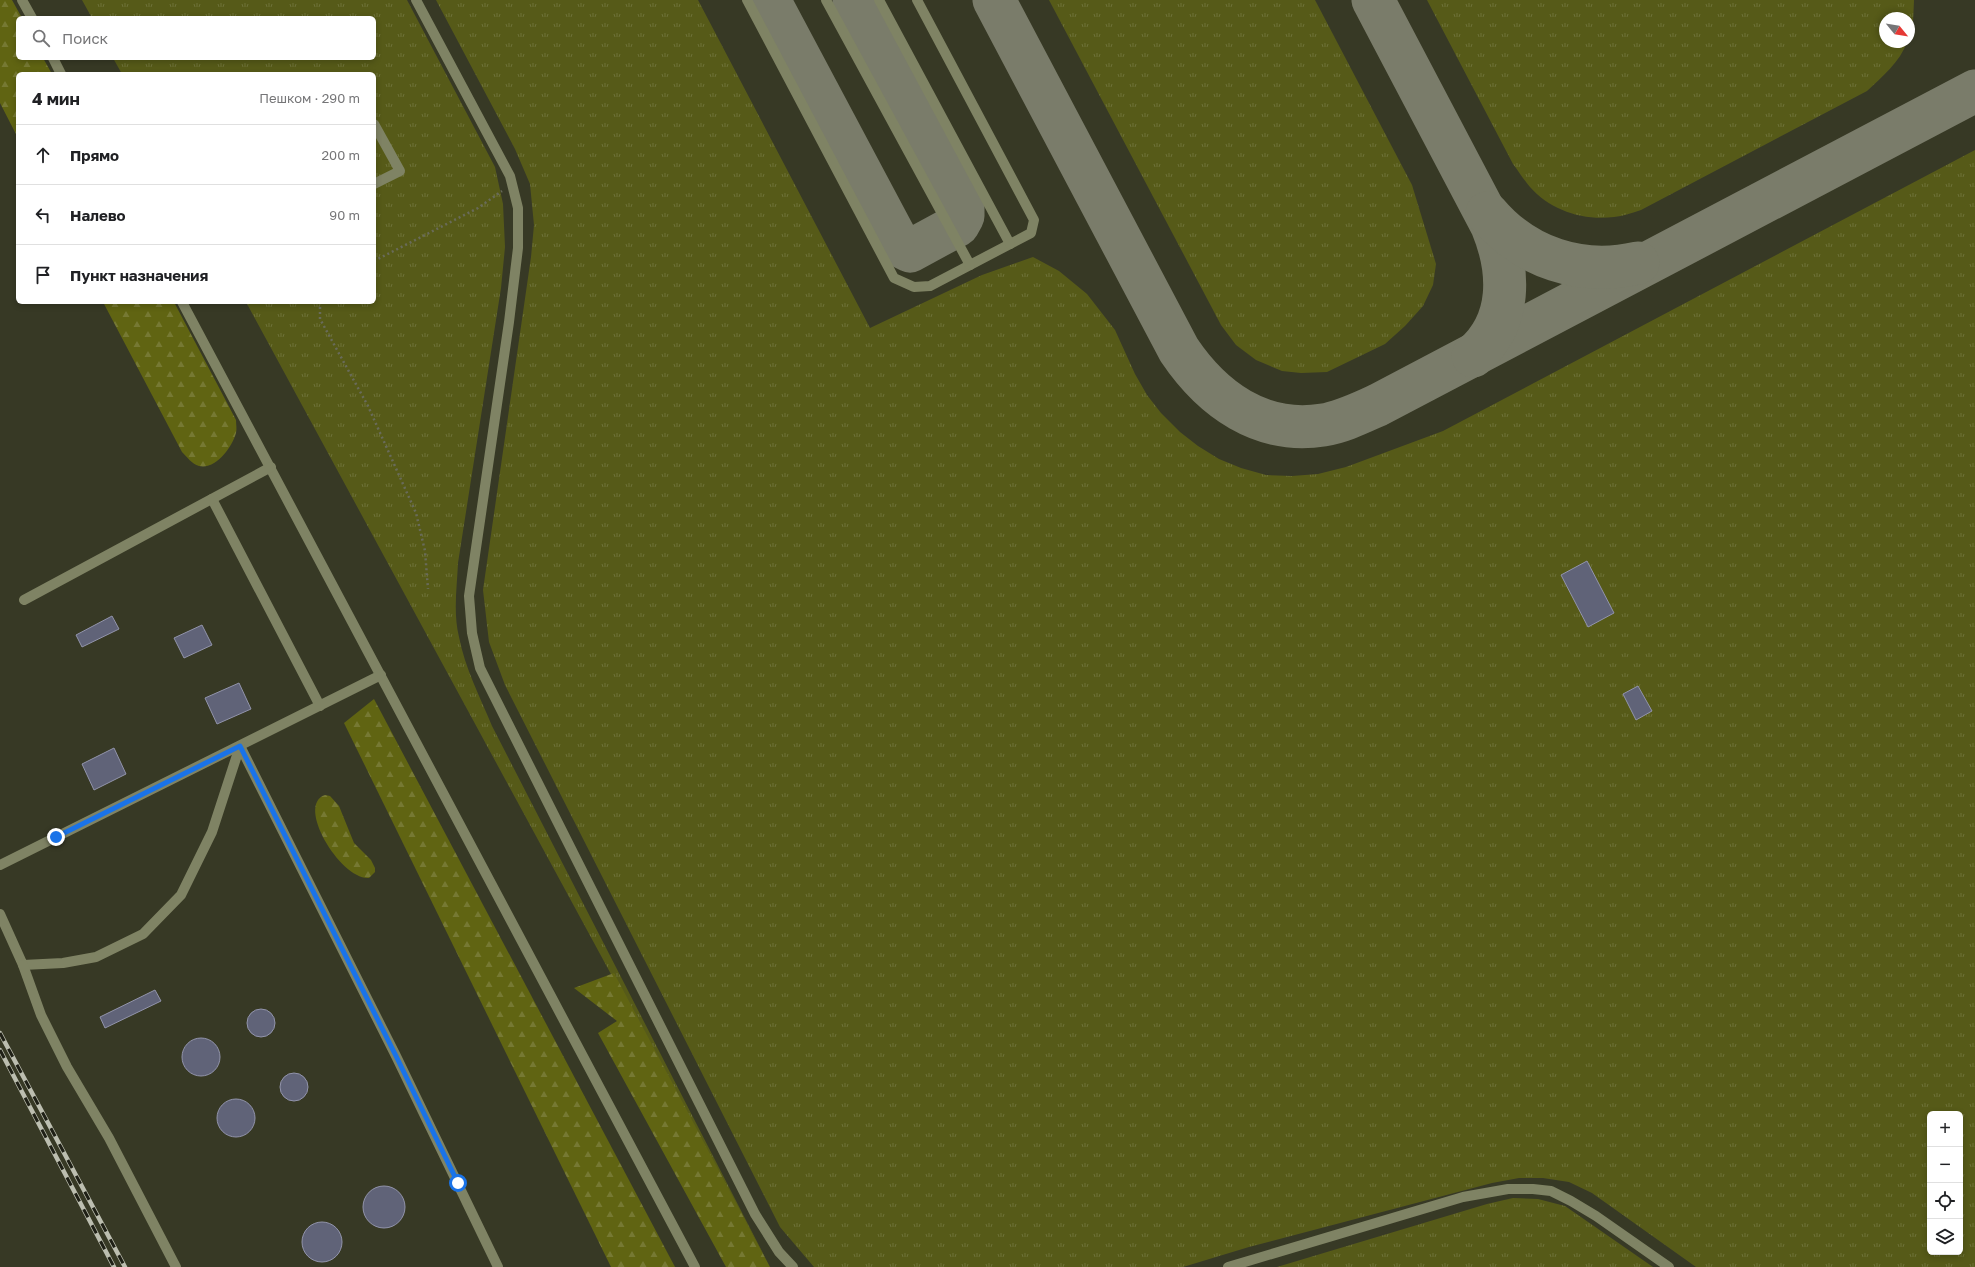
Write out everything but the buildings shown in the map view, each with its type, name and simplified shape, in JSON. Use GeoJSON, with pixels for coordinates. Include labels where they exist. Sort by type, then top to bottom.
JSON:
{"type":"FeatureCollection","features":[{"type":"Feature","properties":{"kind":"street"},"geometry":{"type":"LineString","coordinates":[[22,0],[31,16]]}},
{"type":"Feature","properties":{"kind":"street"},"geometry":{"type":"LineString","coordinates":[[416,0],[510,176],[518,208],[518,248],[469,596],[472,632],[480,668],[755,1214],[779,1252],[793,1267]]}},
{"type":"Feature","properties":{"kind":"street"},"geometry":{"type":"LineString","coordinates":[[747,0],[894,278],[914,287],[930,286],[1031,233],[1034,220],[917,0]]}},
{"type":"Feature","properties":{"kind":"street"},"geometry":{"type":"LineString","coordinates":[[826,0],[970,265]]}},
{"type":"Feature","properties":{"kind":"street"},"geometry":{"type":"LineString","coordinates":[[879,0],[1010,244]]}},
{"type":"Feature","properties":{"kind":"street"},"geometry":{"type":"LineString","coordinates":[[54,60],[60,72]]}},
{"type":"Feature","properties":{"kind":"street"},"geometry":{"type":"LineString","coordinates":[[376,128],[400,171],[376,183]]}},
{"type":"Feature","properties":{"kind":"street"},"geometry":{"type":"LineString","coordinates":[[183,304],[271,467],[694,1267]]}},
{"type":"Feature","properties":{"kind":"street"},"geometry":{"type":"LineString","coordinates":[[24,600],[271,467]]}},
{"type":"Feature","properties":{"kind":"street"},"geometry":{"type":"LineString","coordinates":[[212,499],[320,706]]}},
{"type":"Feature","properties":{"kind":"street"},"geometry":{"type":"LineString","coordinates":[[0,865],[381,675]]}},
{"type":"Feature","properties":{"kind":"street"},"geometry":{"type":"LineString","coordinates":[[23,965],[63,963],[96,957],[143,934],[181,895],[212,832],[240,746]]}},
{"type":"Feature","properties":{"kind":"street"},"geometry":{"type":"LineString","coordinates":[[240,746],[396,1056],[498,1267]]}},
{"type":"Feature","properties":{"kind":"street"},"geometry":{"type":"LineString","coordinates":[[0,914],[23,965],[41,1015],[66,1067],[109,1138],[176,1267]]}},
{"type":"Feature","properties":{"kind":"street"},"geometry":{"type":"LineString","coordinates":[[1228,1267],[1463,1197],[1508,1189],[1533,1189],[1551,1191],[1571,1201],[1596,1216],[1669,1267]]}},
{"type":"Feature","properties":{"kind":"path"},"geometry":{"type":"LineString","coordinates":[[376,260],[478,208],[512,184]]}},
{"type":"Feature","properties":{"kind":"path"},"geometry":{"type":"LineString","coordinates":[[320,304],[320,319],[368,406],[416,513],[425,551],[428,589]]}},
{"type":"Feature","properties":{"kind":"green space"},"geometry":{"type":"Polygon","coordinates":[[[0,0],[12,0],[21,16],[16,16],[16,60],[44,60],[51,72],[16,72],[16,134],[0,103],[0,0]]]}},
{"type":"Feature","properties":{"kind":"green space"},"geometry":{"type":"Polygon","coordinates":[[[82,0],[407,0],[495,167],[503,204],[505,247],[501,288],[458,563],[456,619],[465,660],[492,726],[770,1267],[247,304],[376,304],[376,72],[121,72],[114,60],[376,60],[376,16],[91,16],[82,0]]]}},
{"type":"Feature","properties":{"kind":"green space"},"geometry":{"type":"Polygon","coordinates":[[[436,0],[698,0],[870,328],[982,275],[1033,257],[1059,271],[1087,294],[1115,330],[1135,374],[1147,395],[1161,413],[1180,432],[1198,446],[1219,459],[1241,468],[1266,475],[1292,476],[1318,474],[1346,467],[1443,431],[1975,150],[1975,1267],[1696,1267],[1592,1193],[1569,1182],[1543,1178],[1519,1178],[1492,1183],[1249,1247],[1183,1267],[814,1267],[780,1227],[505,685],[489,642],[483,590],[531,257],[534,225],[530,184],[515,149],[436,0]]]}},
{"type":"Feature","properties":{"kind":"green space"},"geometry":{"type":"Polygon","coordinates":[[[1049,0],[1315,0],[1412,185],[1436,264],[1433,285],[1423,306],[1405,326],[1385,344],[1327,372],[1301,373],[1282,371],[1256,360],[1236,345],[1221,325],[1049,0]]]}},
{"type":"Feature","properties":{"kind":"green space"},"geometry":{"type":"Polygon","coordinates":[[[1427,0],[1914,0],[1913,12],[1879,12],[1879,48],[1904,48],[1895,63],[1867,91],[1641,210],[1621,216],[1602,218],[1568,212],[1557,208],[1538,195],[1513,164],[1427,0]]]}},
{"type":"Feature","properties":{"kind":"green space"},"geometry":{"type":"Polygon","coordinates":[[[104,304],[175,304],[236,420],[234,439],[227,451],[217,461],[205,466],[199,466],[192,462],[182,452],[104,304]]]}},
{"type":"Feature","properties":{"kind":"green space"},"geometry":{"type":"Polygon","coordinates":[[[374,699],[675,1267],[611,1267],[344,723],[374,699]]]}},
{"type":"Feature","properties":{"kind":"green space"},"geometry":{"type":"Polygon","coordinates":[[[325,795],[330,796],[339,806],[354,843],[371,860],[375,868],[375,872],[369,878],[358,875],[346,867],[325,841],[318,826],[315,812],[317,802],[325,795]]]}},
{"type":"Feature","properties":{"kind":"green space"},"geometry":{"type":"Polygon","coordinates":[[[614,973],[770,1267],[726,1267],[598,1033],[617,1021],[574,988],[614,973]]]}},
{"type":"Feature","properties":{"kind":"green space"},"geometry":{"type":"Polygon","coordinates":[[[1513,1198],[1538,1199],[1565,1206],[1653,1267],[1277,1267],[1487,1204],[1513,1198]]]}},
{"type":"Feature","properties":{"kind":"taxiway"},"geometry":{"type":"LineString","coordinates":[[769,0],[900,246],[910,251],[958,225],[963,216],[963,206],[854,0]]}},
{"type":"Feature","properties":{"kind":"taxiway"},"geometry":{"type":"LineString","coordinates":[[994,0],[1179,350],[1192,368],[1207,384],[1240,410],[1259,419],[1300,427],[1337,422],[1378,405],[1975,91]]}},
{"type":"Feature","properties":{"kind":"taxiway"},"geometry":{"type":"LineString","coordinates":[[1373,0],[1492,226],[1498,243],[1504,278],[1504,295],[1501,312],[1495,328],[1486,342],[1473,356]]}},
{"type":"Feature","properties":{"kind":"taxiway"},"geometry":{"type":"LineString","coordinates":[[1487,213],[1502,229],[1519,242],[1536,252],[1555,260],[1575,265],[1596,267],[1638,263]]}},
{"type":"Feature","properties":{"kind":"railway"},"geometry":{"type":"LineString","coordinates":[[0,1033],[125,1267]]}},
{"type":"Feature","properties":{"kind":"railway"},"geometry":{"type":"LineString","coordinates":[[0,1050],[114,1267]]}},
{"type":"Feature","properties":{"kind":"route"},"geometry":{"type":"LineString","coordinates":[[56,837],[240,746],[396,1056],[458,1183]]}}]}
